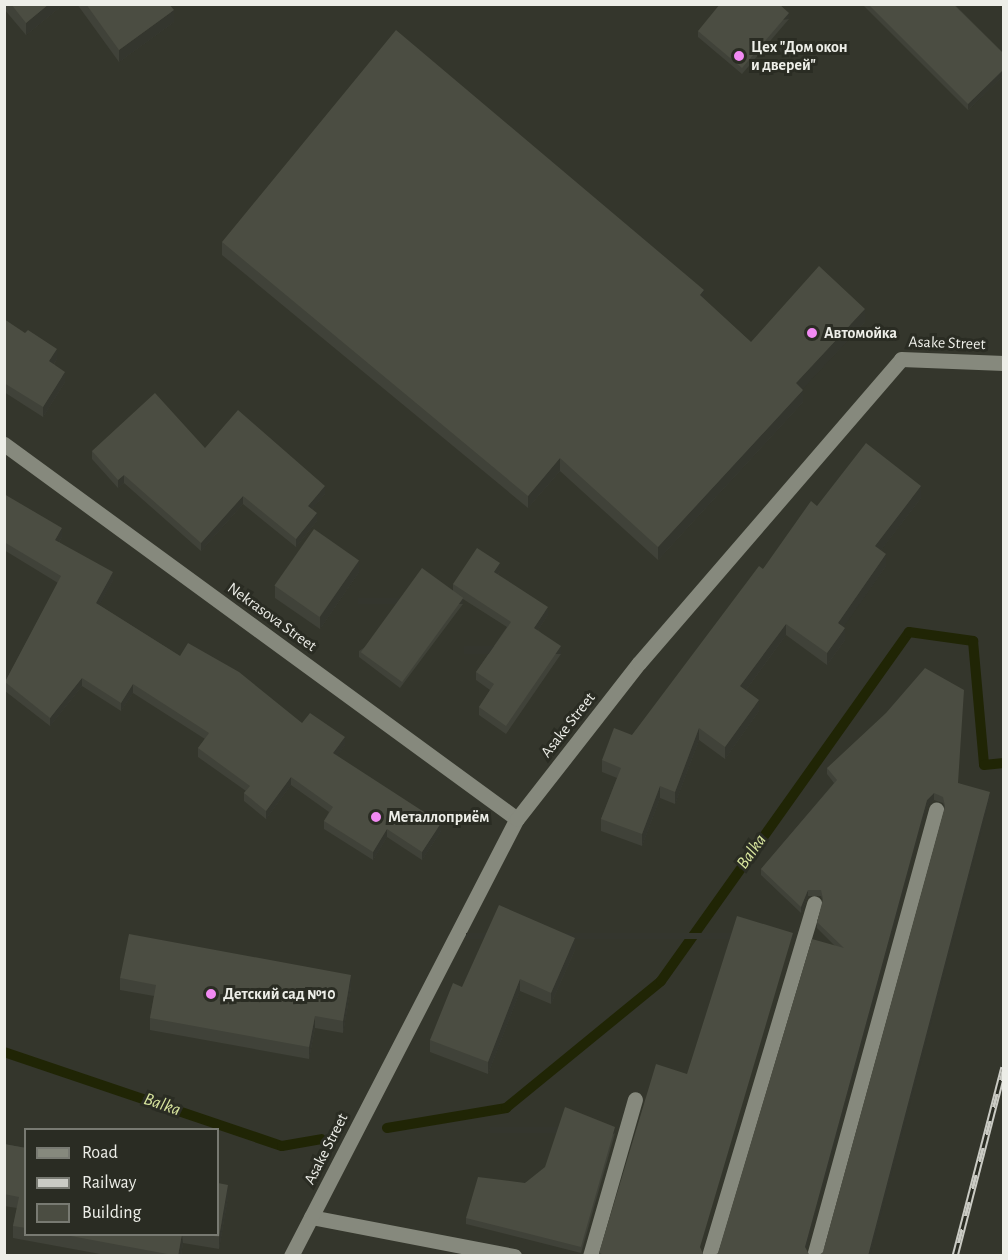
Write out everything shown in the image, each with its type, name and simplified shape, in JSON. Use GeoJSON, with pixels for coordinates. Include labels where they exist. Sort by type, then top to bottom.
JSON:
{"type":"FeatureCollection","features":[{"type":"Feature","properties":{"kind":"street","name":"Asake Street"},"geometry":{"type":"LineString","coordinates":[[291,1256],[517,819],[639,663],[901,359],[1004,363]]}},
{"type":"Feature","properties":{"kind":"street","name":"Nekrasova Street"},"geometry":{"type":"LineString","coordinates":[[4,444],[517,819]]}},
{"type":"Feature","properties":{"kind":"street"},"geometry":{"type":"LineString","coordinates":[[814,1256],[936,810]]}},
{"type":"Feature","properties":{"kind":"street"},"geometry":{"type":"LineString","coordinates":[[709,1256],[814,903]]}},
{"type":"Feature","properties":{"kind":"street"},"geometry":{"type":"LineString","coordinates":[[590,1256],[635,1099]]}},
{"type":"Feature","properties":{"kind":"street"},"geometry":{"type":"LineString","coordinates":[[311,1217],[514,1256]]}},
{"type":"Feature","properties":{"kind":"building"},"geometry":{"type":"Polygon","coordinates":[[[11,4],[49,4],[26,23],[11,4]]]}},
{"type":"Feature","properties":{"kind":"building"},"geometry":{"type":"Polygon","coordinates":[[[86,4],[169,4],[174,10],[119,50],[86,4]]]}},
{"type":"Feature","properties":{"kind":"building","name":"Цех \"Дом окон и дверей\""},"geometry":{"type":"Polygon","coordinates":[[[720,4],[779,4],[789,13],[742,68],[698,31],[720,4]]]}},
{"type":"Feature","properties":{"kind":"building"},"geometry":{"type":"Polygon","coordinates":[[[868,4],[953,4],[1004,54],[1004,69],[968,104],[868,4]]]}},
{"type":"Feature","properties":{"kind":"building"},"geometry":{"type":"Polygon","coordinates":[[[396,30],[704,290],[700,295],[751,342],[819,266],[865,309],[796,383],[803,390],[658,547],[560,458],[528,496],[222,242],[396,30]]]}},
{"type":"Feature","properties":{"kind":"building"},"geometry":{"type":"Polygon","coordinates":[[[4,319],[25,333],[28,330],[57,349],[49,361],[65,372],[43,407],[4,383],[4,319]]]}},
{"type":"Feature","properties":{"kind":"building"},"geometry":{"type":"Polygon","coordinates":[[[155,393],[205,448],[238,410],[325,486],[308,506],[317,513],[296,539],[243,496],[201,543],[124,475],[118,480],[92,451],[155,393]]]}},
{"type":"Feature","properties":{"kind":"building"},"geometry":{"type":"Polygon","coordinates":[[[866,443],[921,486],[875,546],[886,554],[838,623],[845,628],[827,653],[786,624],[740,686],[759,700],[725,747],[699,728],[675,792],[660,786],[642,834],[601,819],[621,768],[602,760],[614,728],[632,735],[759,566],[763,569],[811,501],[817,506],[866,443]]]}},
{"type":"Feature","properties":{"kind":"building"},"geometry":{"type":"Polygon","coordinates":[[[4,494],[62,528],[55,540],[113,572],[96,603],[180,656],[188,643],[239,672],[302,723],[310,713],[345,737],[333,753],[441,823],[422,852],[387,829],[373,852],[324,821],[333,807],[291,777],[266,811],[244,793],[250,786],[198,748],[209,733],[133,684],[121,703],[82,678],[50,718],[5,682],[61,576],[4,542],[4,494]]]}},
{"type":"Feature","properties":{"kind":"building"},"geometry":{"type":"Polygon","coordinates":[[[314,529],[359,561],[319,617],[274,586],[314,529]]]}},
{"type":"Feature","properties":{"kind":"building"},"geometry":{"type":"Polygon","coordinates":[[[477,548],[500,563],[494,572],[548,607],[534,628],[561,646],[506,726],[479,707],[494,684],[476,672],[511,622],[453,584],[477,548]]]}},
{"type":"Feature","properties":{"kind":"building"},"geometry":{"type":"Polygon","coordinates":[[[422,568],[463,598],[402,682],[361,652],[422,568]]]}},
{"type":"Feature","properties":{"kind":"building"},"geometry":{"type":"Polygon","coordinates":[[[925,668],[964,690],[958,783],[990,792],[868,1256],[818,1256],[823,1252],[945,806],[943,797],[934,793],[927,800],[805,1247],[810,1256],[713,1256],[718,1253],[812,939],[844,948],[817,922],[823,899],[821,890],[808,890],[801,907],[761,869],[837,780],[827,768],[886,713],[925,668]]]}},
{"type":"Feature","properties":{"kind":"building"},"geometry":{"type":"Polygon","coordinates":[[[499,905],[575,938],[551,993],[520,979],[488,1062],[430,1040],[453,983],[462,987],[499,905]]]}},
{"type":"Feature","properties":{"kind":"building"},"geometry":{"type":"Polygon","coordinates":[[[737,916],[793,933],[700,1247],[704,1256],[607,1256],[599,1253],[656,1064],[687,1074],[737,916]]]}},
{"type":"Feature","properties":{"kind":"building"},"geometry":{"type":"Polygon","coordinates":[[[129,934],[351,975],[343,1021],[315,1016],[309,1047],[150,1018],[156,985],[120,978],[129,934]]]}},
{"type":"Feature","properties":{"kind":"building"},"geometry":{"type":"Polygon","coordinates":[[[565,1107],[615,1127],[581,1247],[466,1218],[478,1177],[525,1183],[545,1167],[565,1107]]]}},
{"type":"Feature","properties":{"kind":"building"},"geometry":{"type":"Polygon","coordinates":[[[4,1144],[24,1148],[24,1228],[13,1226],[19,1197],[4,1194],[4,1144]]]}},
{"type":"Feature","properties":{"kind":"building"},"geometry":{"type":"Polygon","coordinates":[[[219,1183],[228,1185],[219,1237],[214,1236],[219,1236],[219,1183]]]}},
{"type":"Feature","properties":{"kind":"building"},"geometry":{"type":"Polygon","coordinates":[[[71,1236],[182,1236],[178,1256],[71,1236]]]}},
{"type":"Feature","properties":{"kind":"waterway","name":"Balka"},"geometry":{"type":"LineString","coordinates":[[387,1128],[506,1108],[661,981],[909,632],[973,641],[984,765],[1004,763]]}},
{"type":"Feature","properties":{"kind":"waterway","name":"Balka"},"geometry":{"type":"LineString","coordinates":[[4,1052],[282,1146],[321,1139]]}},
{"type":"Feature","properties":{"kind":"railway"},"geometry":{"type":"LineString","coordinates":[[955,1256],[1004,1067]]}},
{"type":"Feature","properties":{"kind":"place","name":"Цех \"Дом окон и дверей\""},"geometry":{"type":"Point","coordinates":[739,56]}},
{"type":"Feature","properties":{"kind":"place","name":"Автомойка"},"geometry":{"type":"Point","coordinates":[812,333]}},
{"type":"Feature","properties":{"kind":"place","name":"Металлоприём"},"geometry":{"type":"Point","coordinates":[376,817]}},
{"type":"Feature","properties":{"kind":"place","name":"Детский сад №10"},"geometry":{"type":"Point","coordinates":[211,994]}}]}
